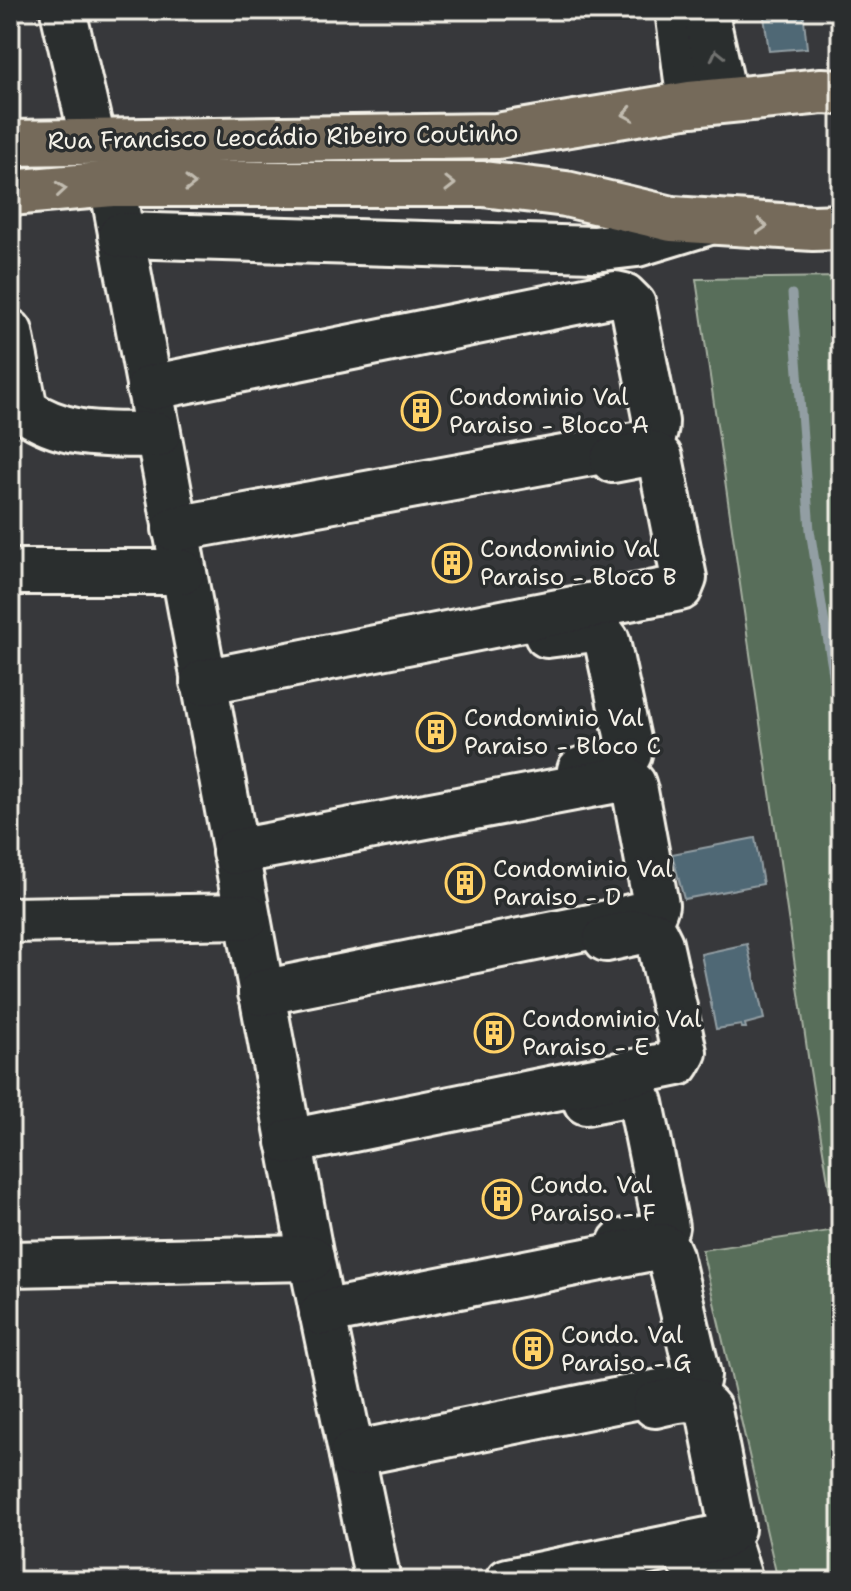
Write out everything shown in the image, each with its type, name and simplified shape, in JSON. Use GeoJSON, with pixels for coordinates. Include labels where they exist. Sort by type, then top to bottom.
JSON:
{"type":"FeatureCollection","features":[{"type":"Feature","properties":{"kind":"main road","name":"Rua Francisco Leocádio Ribeiro Coutinho"},"geometry":{"type":"LineString","coordinates":[[10,143],[497,136],[708,102],[841,92]]}},
{"type":"Feature","properties":{"kind":"main road"},"geometry":{"type":"LineString","coordinates":[[789,94],[841,121]]}},
{"type":"Feature","properties":{"kind":"main road","name":"Rua Francisco Leocádio Ribeiro Coutinho"},"geometry":{"type":"LineString","coordinates":[[10,193],[112,184],[483,184],[526,187],[643,214],[706,223],[832,218]]}},
{"type":"Feature","properties":{"kind":"street"},"geometry":{"type":"LineString","coordinates":[[63,10],[93,141]]}},
{"type":"Feature","properties":{"kind":"street"},"geometry":{"type":"LineString","coordinates":[[678,10],[708,102]]}},
{"type":"Feature","properties":{"kind":"street"},"geometry":{"type":"LineString","coordinates":[[705,10],[708,102]]}},
{"type":"Feature","properties":{"kind":"street"},"geometry":{"type":"LineString","coordinates":[[112,184],[121,235],[163,385],[157,435],[190,541],[250,842],[247,916],[279,996],[308,1148],[311,1258],[338,1305],[370,1458],[378,1581]]}},
{"type":"Feature","properties":{"kind":"street"},"geometry":{"type":"LineString","coordinates":[[121,235],[594,249],[637,244],[706,223]]}},
{"type":"Feature","properties":{"kind":"street"},"geometry":{"type":"LineString","coordinates":[[163,385],[615,294],[624,296],[633,305],[642,349],[656,433],[652,439],[190,541]]}},
{"type":"Feature","properties":{"kind":"street"},"geometry":{"type":"LineString","coordinates":[[10,332],[25,410],[44,424],[79,433],[157,435]]}},
{"type":"Feature","properties":{"kind":"street"},"geometry":{"type":"LineString","coordinates":[[10,572],[190,541],[650,453],[660,458],[684,578],[680,588],[221,687]]}},
{"type":"Feature","properties":{"kind":"street"},"geometry":{"type":"LineString","coordinates":[[221,687],[584,628],[595,629],[607,641],[630,749],[624,760],[617,763],[250,842]]}},
{"type":"Feature","properties":{"kind":"street"},"geometry":{"type":"LineString","coordinates":[[250,842],[617,780],[628,780],[635,791],[656,905],[654,911],[279,996]]}},
{"type":"Feature","properties":{"kind":"street"},"geometry":{"type":"LineString","coordinates":[[10,920],[247,916]]}},
{"type":"Feature","properties":{"kind":"street"},"geometry":{"type":"LineString","coordinates":[[279,996],[647,932],[655,934],[660,944],[684,1052],[678,1063],[671,1065],[308,1148]]}},
{"type":"Feature","properties":{"kind":"street"},"geometry":{"type":"LineString","coordinates":[[308,1148],[626,1094],[635,1095],[641,1103],[665,1221],[666,1227],[657,1235],[338,1305]]}},
{"type":"Feature","properties":{"kind":"street"},"geometry":{"type":"LineString","coordinates":[[338,1305],[662,1246],[670,1256],[698,1375],[697,1381],[689,1386],[370,1458]]}},
{"type":"Feature","properties":{"kind":"street"},"geometry":{"type":"LineString","coordinates":[[10,1264],[311,1258]]}},
{"type":"Feature","properties":{"kind":"street"},"geometry":{"type":"LineString","coordinates":[[370,1458],[685,1399],[704,1402],[709,1410],[732,1528],[728,1534],[508,1581]]}},
{"type":"Feature","properties":{"kind":"street"},"geometry":{"type":"LineString","coordinates":[[575,1581],[725,1551],[731,1552],[740,1581]]}},
{"type":"Feature","properties":{"kind":"green space"},"geometry":{"type":"Polygon","coordinates":[[[841,277],[841,1581],[778,1581],[702,1250],[836,1230],[810,1070],[696,279],[841,277]]]}},
{"type":"Feature","properties":{"kind":"water"},"geometry":{"type":"Polygon","coordinates":[[[763,10],[803,10],[807,48],[769,51],[763,10]]]}},
{"type":"Feature","properties":{"kind":"water"},"geometry":{"type":"Polygon","coordinates":[[[755,838],[763,884],[684,899],[672,854],[755,838]]]}},
{"type":"Feature","properties":{"kind":"water"},"geometry":{"type":"Polygon","coordinates":[[[747,944],[764,1019],[745,1024],[746,1028],[741,1025],[716,1029],[701,954],[747,944]]]}},
{"type":"Feature","properties":{"kind":"waterway"},"geometry":{"type":"LineString","coordinates":[[792,294],[810,530],[841,724]]}},
{"type":"Feature","properties":{"kind":"place","name":"Condominio Val Paraiso - Bloco A"},"geometry":{"type":"Point","coordinates":[421,411]}},
{"type":"Feature","properties":{"kind":"place","name":"Condominio Val Paraiso - Bloco B"},"geometry":{"type":"Point","coordinates":[452,563]}},
{"type":"Feature","properties":{"kind":"place","name":"Condominio Val Paraiso - Bloco C"},"geometry":{"type":"Point","coordinates":[436,732]}},
{"type":"Feature","properties":{"kind":"place","name":"Condominio Val Paraiso - D"},"geometry":{"type":"Point","coordinates":[465,883]}},
{"type":"Feature","properties":{"kind":"place","name":"Condominio Val Paraiso - E"},"geometry":{"type":"Point","coordinates":[494,1033]}},
{"type":"Feature","properties":{"kind":"place","name":"Condo. Val Paraiso - F"},"geometry":{"type":"Point","coordinates":[502,1199]}},
{"type":"Feature","properties":{"kind":"place","name":"Condo. Val Paraiso - G"},"geometry":{"type":"Point","coordinates":[533,1349]}}]}
